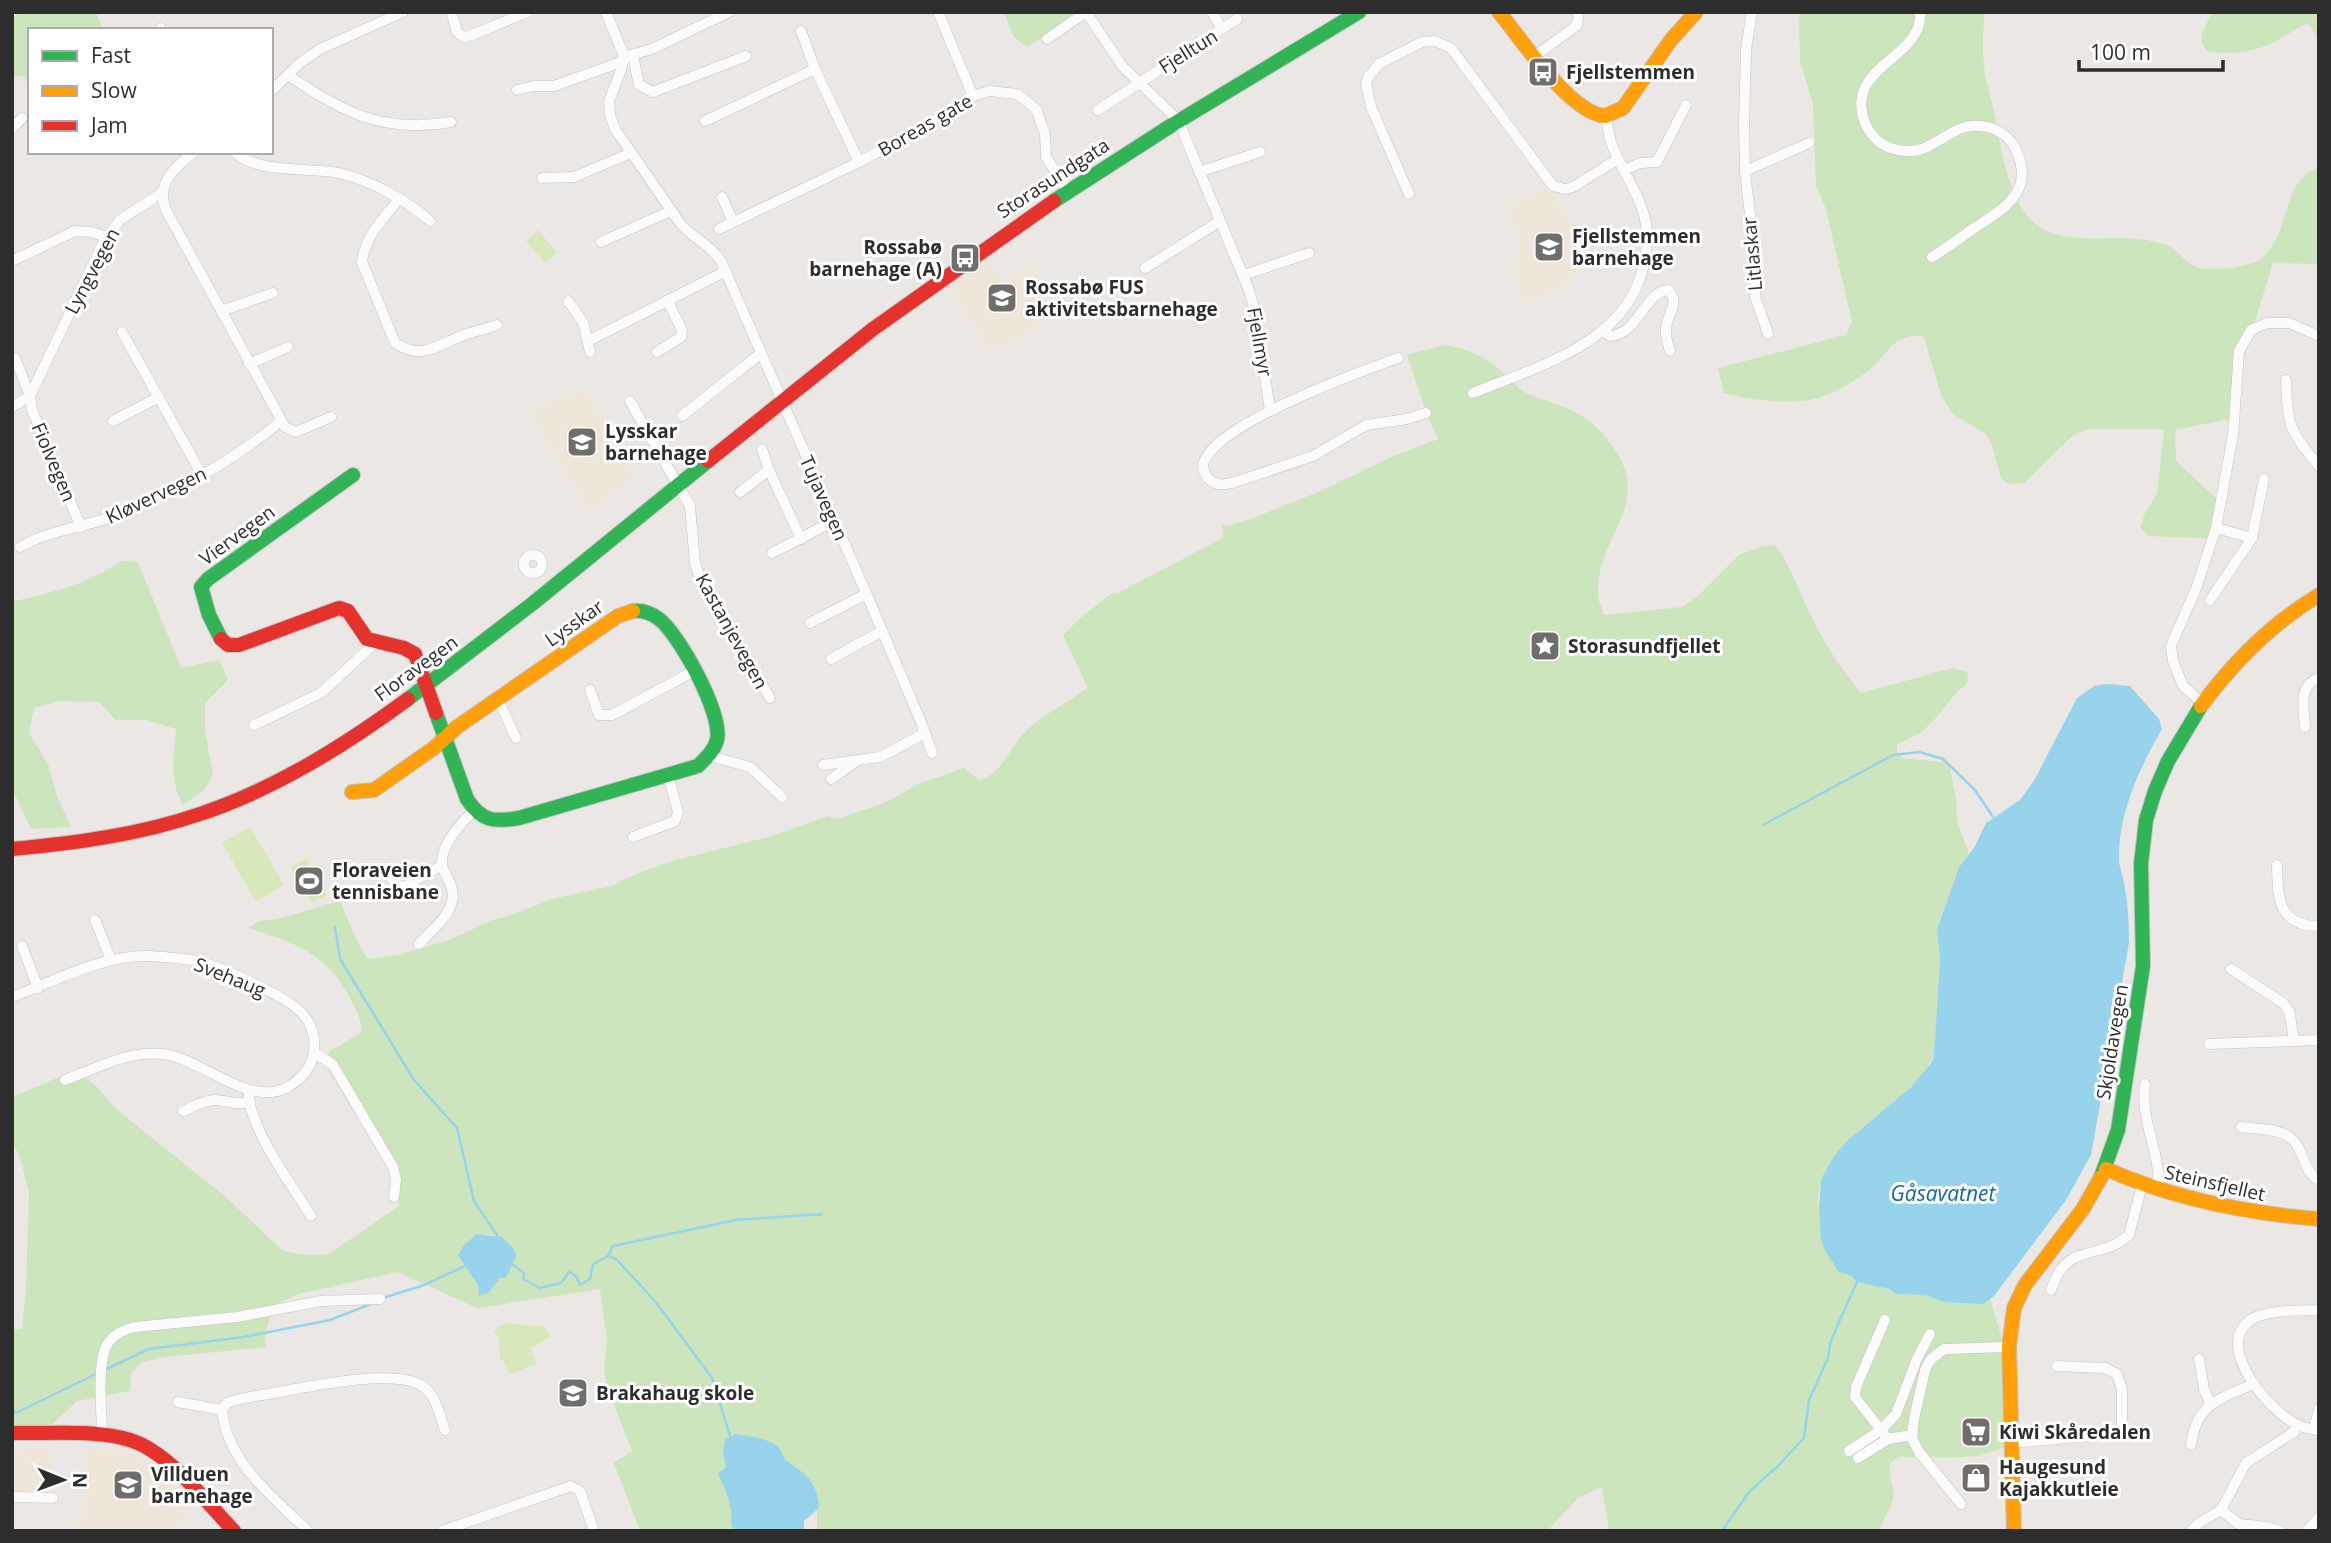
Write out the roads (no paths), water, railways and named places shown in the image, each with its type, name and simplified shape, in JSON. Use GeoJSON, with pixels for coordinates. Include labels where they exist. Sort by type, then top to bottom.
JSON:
{"type":"FeatureCollection","features":[{"type":"Feature","properties":{"kind":"street"},"geometry":{"type":"LineString","coordinates":[[273,90],[320,49],[403,12]]}},
{"type":"Feature","properties":{"kind":"street"},"geometry":{"type":"LineString","coordinates":[[451,12],[457,33],[463,37],[472,36],[528,12]]}},
{"type":"Feature","properties":{"kind":"street"},"geometry":{"type":"LineString","coordinates":[[606,12],[639,85],[653,92],[746,56]]}},
{"type":"Feature","properties":{"kind":"street"},"geometry":{"type":"LineString","coordinates":[[517,90],[534,86],[554,86],[627,58],[729,12]]}},
{"type":"Feature","properties":{"kind":"street"},"geometry":{"type":"LineString","coordinates":[[1047,38],[1086,12]]}},
{"type":"Feature","properties":{"kind":"street","name":"Fjelltun"},"geometry":{"type":"LineString","coordinates":[[1086,12],[1107,46],[1138,82],[1160,100],[1178,120]]}},
{"type":"Feature","properties":{"kind":"street"},"geometry":{"type":"LineString","coordinates":[[1212,12],[1222,29]]}},
{"type":"Feature","properties":{"kind":"street","name":"Storasundgata"},"geometry":{"type":"LineString","coordinates":[[782,401],[901,308],[1067,190],[1359,12]]}},
{"type":"Feature","properties":{"kind":"street"},"geometry":{"type":"LineString","coordinates":[[1499,12],[1579,104],[1595,115],[1606,116],[1623,108],[1671,40],[1696,12]]}},
{"type":"Feature","properties":{"kind":"street"},"geometry":{"type":"LineString","coordinates":[[1535,56],[1573,29],[1577,24],[1578,12]]}},
{"type":"Feature","properties":{"kind":"street","name":"Litlaskar"},"geometry":{"type":"LineString","coordinates":[[1752,12],[1746,50],[1745,171],[1754,251],[1755,296],[1768,334]]}},
{"type":"Feature","properties":{"kind":"street"},"geometry":{"type":"LineString","coordinates":[[1920,12],[1920,22],[1915,35],[1867,82],[1862,103],[1869,130],[1886,146],[1913,151],[1932,145],[1960,128],[1974,125],[1988,127],[2012,142],[2022,174],[2016,195],[2006,207],[1932,257]]}},
{"type":"Feature","properties":{"kind":"street"},"geometry":{"type":"LineString","coordinates":[[939,13],[973,96]]}},
{"type":"Feature","properties":{"kind":"street","name":"Fjelltun"},"geometry":{"type":"LineString","coordinates":[[1098,110],[1237,19]]}},
{"type":"Feature","properties":{"kind":"street"},"geometry":{"type":"LineString","coordinates":[[801,31],[815,69],[859,162]]}},
{"type":"Feature","properties":{"kind":"street"},"geometry":{"type":"LineString","coordinates":[[1409,194],[1371,107],[1366,83],[1379,65],[1429,41],[1441,42],[1451,48],[1553,186],[1563,189],[1573,187],[1618,159]]}},
{"type":"Feature","properties":{"kind":"street","name":"Tujavegen"},"geometry":{"type":"LineString","coordinates":[[627,58],[609,101],[615,129],[685,230],[712,249],[726,271],[932,753]]}},
{"type":"Feature","properties":{"kind":"street"},"geometry":{"type":"LineString","coordinates":[[705,121],[815,69]]}},
{"type":"Feature","properties":{"kind":"street"},"geometry":{"type":"LineString","coordinates":[[288,75],[332,104],[369,120],[407,127],[450,122]]}},
{"type":"Feature","properties":{"kind":"street","name":"Boreas gate"},"geometry":{"type":"LineString","coordinates":[[719,229],[859,162],[924,127],[973,96],[989,91],[1017,94],[1028,100],[1036,109],[1043,123],[1046,157],[1067,190]]}},
{"type":"Feature","properties":{"kind":"street"},"geometry":{"type":"LineString","coordinates":[[1624,170],[1634,164],[1657,162],[1686,105]]}},
{"type":"Feature","properties":{"kind":"street"},"geometry":{"type":"LineString","coordinates":[[1473,393],[1569,352],[1619,316],[1635,293],[1641,279],[1647,249],[1644,215],[1631,181],[1611,143],[1606,116]]}},
{"type":"Feature","properties":{"kind":"street"},"geometry":{"type":"LineString","coordinates":[[12,129],[22,118]]}},
{"type":"Feature","properties":{"kind":"street","name":"Fjellmyr"},"geometry":{"type":"LineString","coordinates":[[1178,120],[1244,275],[1256,315],[1270,411]]}},
{"type":"Feature","properties":{"kind":"street"},"geometry":{"type":"LineString","coordinates":[[1745,171],[1809,143]]}},
{"type":"Feature","properties":{"kind":"street"},"geometry":{"type":"LineString","coordinates":[[1199,172],[1260,152]]}},
{"type":"Feature","properties":{"kind":"street"},"geometry":{"type":"LineString","coordinates":[[542,178],[574,177],[631,153]]}},
{"type":"Feature","properties":{"kind":"street","name":"Lyngvegen"},"geometry":{"type":"LineString","coordinates":[[30,396],[106,237],[120,220],[163,192],[172,171],[192,154]]}},
{"type":"Feature","properties":{"kind":"street"},"geometry":{"type":"LineString","coordinates":[[237,154],[253,164],[323,171],[367,181],[430,221]]}},
{"type":"Feature","properties":{"kind":"street"},"geometry":{"type":"LineString","coordinates":[[163,192],[166,210],[281,421],[288,430],[301,431],[331,417]]}},
{"type":"Feature","properties":{"kind":"street"},"geometry":{"type":"LineString","coordinates":[[722,197],[733,222]]}},
{"type":"Feature","properties":{"kind":"street"},"geometry":{"type":"LineString","coordinates":[[399,199],[370,235],[363,249],[362,262],[395,342],[405,349],[420,352],[497,325]]}},
{"type":"Feature","properties":{"kind":"street"},"geometry":{"type":"LineString","coordinates":[[601,242],[671,211]]}},
{"type":"Feature","properties":{"kind":"street"},"geometry":{"type":"LineString","coordinates":[[1145,268],[1220,221]]}},
{"type":"Feature","properties":{"kind":"street"},"geometry":{"type":"LineString","coordinates":[[12,261],[75,231],[92,232],[106,237]]}},
{"type":"Feature","properties":{"kind":"street"},"geometry":{"type":"LineString","coordinates":[[1244,275],[1309,253]]}},
{"type":"Feature","properties":{"kind":"street"},"geometry":{"type":"LineString","coordinates":[[568,301],[583,322],[591,343],[619,325],[726,271]]}},
{"type":"Feature","properties":{"kind":"street"},"geometry":{"type":"LineString","coordinates":[[1603,330],[1610,336],[1624,333],[1656,295],[1668,290],[1675,302],[1665,329],[1670,351]]}},
{"type":"Feature","properties":{"kind":"street"},"geometry":{"type":"LineString","coordinates":[[221,311],[273,293]]}},
{"type":"Feature","properties":{"kind":"street"},"geometry":{"type":"LineString","coordinates":[[657,352],[681,337],[682,330],[667,300]]}},
{"type":"Feature","properties":{"kind":"street"},"geometry":{"type":"LineString","coordinates":[[2204,704],[2183,686],[2172,661],[2171,646],[2197,586],[2216,527],[2233,435],[2236,373],[2242,343],[2251,330],[2274,322],[2296,325],[2319,336]]}},
{"type":"Feature","properties":{"kind":"street"},"geometry":{"type":"LineString","coordinates":[[122,332],[202,475]]}},
{"type":"Feature","properties":{"kind":"street"},"geometry":{"type":"LineString","coordinates":[[249,363],[288,347]]}},
{"type":"Feature","properties":{"kind":"street"},"geometry":{"type":"LineString","coordinates":[[682,416],[760,354]]}},
{"type":"Feature","properties":{"kind":"street","name":"Fiolvegen"},"geometry":{"type":"LineString","coordinates":[[16,358],[30,396],[32,410],[81,527]]}},
{"type":"Feature","properties":{"kind":"street"},"geometry":{"type":"LineString","coordinates":[[1398,358],[1270,411],[1212,447],[1204,457],[1204,475],[1211,482],[1232,484],[1313,456],[1366,425],[1407,419],[1426,413]]}},
{"type":"Feature","properties":{"kind":"street"},"geometry":{"type":"LineString","coordinates":[[2286,380],[2287,411],[2292,431],[2319,466]]}},
{"type":"Feature","properties":{"kind":"street"},"geometry":{"type":"LineString","coordinates":[[12,407],[30,396]]}},
{"type":"Feature","properties":{"kind":"street"},"geometry":{"type":"LineString","coordinates":[[113,421],[159,397]]}},
{"type":"Feature","properties":{"kind":"street","name":"Kastanjevegen"},"geometry":{"type":"LineString","coordinates":[[630,401],[679,483],[692,514],[694,555],[698,572],[770,698]]}},
{"type":"Feature","properties":{"kind":"street","name":"Floravegen"},"geometry":{"type":"LineString","coordinates":[[12,849],[62,845],[129,834],[220,807],[273,784],[317,760],[426,686],[539,600],[782,401]]}},
{"type":"Feature","properties":{"kind":"street","name":"Kløvervegen"},"geometry":{"type":"LineString","coordinates":[[20,547],[30,541],[81,527],[137,507],[202,475],[281,421]]}},
{"type":"Feature","properties":{"kind":"street"},"geometry":{"type":"LineString","coordinates":[[762,449],[801,538]]}},
{"type":"Feature","properties":{"kind":"street"},"geometry":{"type":"LineString","coordinates":[[740,492],[769,470]]}},
{"type":"Feature","properties":{"kind":"street","name":"Viervegen"},"geometry":{"type":"LineString","coordinates":[[353,475],[208,579],[201,587],[202,597],[221,641],[229,646],[239,645],[332,608],[348,611],[367,639],[376,643]]}},
{"type":"Feature","properties":{"kind":"street"},"geometry":{"type":"LineString","coordinates":[[2210,600],[2252,538],[2263,479]]}},
{"type":"Feature","properties":{"kind":"street"},"geometry":{"type":"LineString","coordinates":[[772,553],[834,521]]}},
{"type":"Feature","properties":{"kind":"street"},"geometry":{"type":"LineString","coordinates":[[2216,527],[2252,538]]}},
{"type":"Feature","properties":{"kind":"street"},"geometry":{"type":"LineString","coordinates":[[810,623],[866,594]]}},
{"type":"Feature","properties":{"kind":"street","name":"Skjoldavegen"},"geometry":{"type":"LineString","coordinates":[[2014,1531],[2009,1347],[2014,1308],[2025,1285],[2084,1209],[2106,1169],[2118,1130],[2145,946],[2142,850],[2145,826],[2165,769],[2204,704],[2234,664],[2264,634],[2319,595]]}},
{"type":"Feature","properties":{"kind":"street","name":"Lysskar"},"geometry":{"type":"LineString","coordinates":[[352,792],[374,790],[457,727],[618,616],[636,610],[648,612],[661,620],[717,713],[717,737],[709,756]]}},
{"type":"Feature","properties":{"kind":"street"},"geometry":{"type":"LineString","coordinates":[[831,659],[882,631]]}},
{"type":"Feature","properties":{"kind":"street"},"geometry":{"type":"LineString","coordinates":[[254,725],[321,693],[376,643],[404,648],[415,654],[467,799],[474,810],[488,819],[507,821],[698,766],[709,756],[750,767],[782,797]]}},
{"type":"Feature","properties":{"kind":"street"},"geometry":{"type":"LineString","coordinates":[[590,690],[595,710],[604,717],[694,671]]}},
{"type":"Feature","properties":{"kind":"street"},"geometry":{"type":"LineString","coordinates":[[2305,727],[2304,693],[2308,684],[2319,678]]}},
{"type":"Feature","properties":{"kind":"street"},"geometry":{"type":"LineString","coordinates":[[498,699],[516,738]]}},
{"type":"Feature","properties":{"kind":"street"},"geometry":{"type":"LineString","coordinates":[[823,765],[856,762],[891,752],[925,733]]}},
{"type":"Feature","properties":{"kind":"street"},"geometry":{"type":"LineString","coordinates":[[831,779],[856,762]]}},
{"type":"Feature","properties":{"kind":"street"},"geometry":{"type":"LineString","coordinates":[[632,837],[675,821],[678,812],[667,775]]}},
{"type":"Feature","properties":{"kind":"street"},"geometry":{"type":"LineString","coordinates":[[419,944],[452,904],[453,890],[442,865],[443,856],[452,836],[474,810]]}},
{"type":"Feature","properties":{"kind":"street"},"geometry":{"type":"LineString","coordinates":[[390,877],[404,887],[442,865]]}},
{"type":"Feature","properties":{"kind":"street"},"geometry":{"type":"LineString","coordinates":[[2277,865],[2278,894],[2283,909],[2299,923],[2319,926]]}},
{"type":"Feature","properties":{"kind":"street"},"geometry":{"type":"LineString","coordinates":[[95,920],[111,960]]}},
{"type":"Feature","properties":{"kind":"street"},"geometry":{"type":"LineString","coordinates":[[22,946],[38,988]]}},
{"type":"Feature","properties":{"kind":"street","name":"Svehaug"},"geometry":{"type":"LineString","coordinates":[[12,998],[111,960],[145,956],[198,961],[217,967],[291,1004],[303,1013],[314,1036],[314,1052]]}},
{"type":"Feature","properties":{"kind":"street"},"geometry":{"type":"LineString","coordinates":[[2231,969],[2283,1003],[2289,1011],[2294,1040]]}},
{"type":"Feature","properties":{"kind":"street"},"geometry":{"type":"LineString","coordinates":[[2209,1044],[2319,1040]]}},
{"type":"Feature","properties":{"kind":"street"},"geometry":{"type":"LineString","coordinates":[[65,1080],[129,1057],[159,1053],[190,1060],[249,1091],[275,1092],[298,1080],[309,1068],[314,1052],[333,1065],[393,1167],[396,1180],[394,1197]]}},
{"type":"Feature","properties":{"kind":"street","name":"Skjoldavegen"},"geometry":{"type":"LineString","coordinates":[[2145,1084],[2144,1115],[2160,1177],[2158,1190]]}},
{"type":"Feature","properties":{"kind":"street"},"geometry":{"type":"LineString","coordinates":[[249,1091],[249,1102],[256,1124],[311,1216]]}},
{"type":"Feature","properties":{"kind":"street"},"geometry":{"type":"LineString","coordinates":[[183,1111],[206,1101],[240,1104],[249,1102]]}},
{"type":"Feature","properties":{"kind":"street"},"geometry":{"type":"LineString","coordinates":[[2241,1127],[2290,1136],[2298,1145],[2308,1170],[2319,1180]]}},
{"type":"Feature","properties":{"kind":"street","name":"Steinsfjellet"},"geometry":{"type":"LineString","coordinates":[[2106,1169],[2158,1190],[2243,1211],[2319,1219]]}},
{"type":"Feature","properties":{"kind":"street"},"geometry":{"type":"LineString","coordinates":[[2051,1290],[2055,1276],[2069,1260],[2113,1245],[2129,1235],[2142,1185]]}},
{"type":"Feature","properties":{"kind":"street"},"geometry":{"type":"LineString","coordinates":[[102,1437],[102,1368],[106,1349],[114,1336],[122,1330],[237,1317],[329,1300],[380,1299]]}},
{"type":"Feature","properties":{"kind":"street"},"geometry":{"type":"LineString","coordinates":[[2319,1310],[2269,1314],[2249,1321],[2243,1328],[2238,1348],[2253,1384],[2282,1415],[2298,1425],[2316,1430],[2319,1409]]}},
{"type":"Feature","properties":{"kind":"street"},"geometry":{"type":"LineString","coordinates":[[1885,1320],[1855,1392],[1857,1402],[1888,1439]]}},
{"type":"Feature","properties":{"kind":"street"},"geometry":{"type":"LineString","coordinates":[[1849,1451],[1881,1430],[1896,1414],[1917,1359],[1930,1334]]}},
{"type":"Feature","properties":{"kind":"street"},"geometry":{"type":"LineString","coordinates":[[1961,1504],[1919,1452],[1912,1435],[1926,1370],[1936,1354],[1953,1348],[2009,1347]]}},
{"type":"Feature","properties":{"kind":"street"},"geometry":{"type":"LineString","coordinates":[[2199,1359],[2204,1389],[2210,1403]]}},
{"type":"Feature","properties":{"kind":"street"},"geometry":{"type":"LineString","coordinates":[[2057,1366],[2105,1368],[2117,1374],[2122,1389],[2122,1432]]}},
{"type":"Feature","properties":{"kind":"street"},"geometry":{"type":"LineString","coordinates":[[308,1531],[256,1480],[238,1457],[229,1438],[223,1406],[231,1401],[334,1381],[360,1378],[405,1380],[417,1382],[432,1396],[445,1430]]}},
{"type":"Feature","properties":{"kind":"street"},"geometry":{"type":"LineString","coordinates":[[2191,1445],[2200,1418],[2210,1403],[2253,1384]]}},
{"type":"Feature","properties":{"kind":"street"},"geometry":{"type":"LineString","coordinates":[[178,1402],[222,1410]]}},
{"type":"Feature","properties":{"kind":"street"},"geometry":{"type":"LineString","coordinates":[[2191,1531],[2221,1510],[2246,1463],[2294,1432],[2298,1425]]}},
{"type":"Feature","properties":{"kind":"street"},"geometry":{"type":"LineString","coordinates":[[2012,1443],[2141,1431]]}},
{"type":"Feature","properties":{"kind":"street"},"geometry":{"type":"LineString","coordinates":[[12,1433],[131,1441],[160,1457],[234,1531]]}},
{"type":"Feature","properties":{"kind":"street"},"geometry":{"type":"LineString","coordinates":[[1858,1458],[1888,1439],[1912,1435]]}},
{"type":"Feature","properties":{"kind":"street"},"geometry":{"type":"LineString","coordinates":[[442,1531],[571,1486],[580,1491],[594,1531]]}},
{"type":"Feature","properties":{"kind":"street"},"geometry":{"type":"LineString","coordinates":[[12,1497],[53,1498]]}},
{"type":"Feature","properties":{"kind":"street"},"geometry":{"type":"LineString","coordinates":[[2221,1510],[2239,1524],[2281,1531]]}},
{"type":"Feature","properties":{"kind":"street"},"geometry":{"type":"LineString","coordinates":[[2307,1531],[2319,1517]]}},
{"type":"Feature","properties":{"kind":"water","name":"Gåsavatnet"},"geometry":{"type":"Polygon","coordinates":[[[2094,686],[2130,686],[2159,719],[2162,729],[2131,793],[2119,845],[2129,943],[2091,1155],[2066,1200],[1994,1296],[1983,1304],[1944,1302],[1926,1295],[1896,1294],[1889,1289],[1857,1282],[1851,1276],[1839,1272],[1825,1251],[1819,1210],[1821,1179],[1834,1156],[1847,1141],[1911,1087],[1932,1062],[1940,960],[1937,929],[1959,867],[1974,848],[1986,823],[2020,800],[2035,779],[2077,698],[2094,686]]]}},
{"type":"Feature","properties":{"kind":"water"},"geometry":{"type":"Polygon","coordinates":[[[477,1234],[502,1237],[514,1249],[516,1257],[506,1278],[500,1278],[488,1293],[479,1296],[478,1285],[458,1256],[464,1245],[477,1234]]]}},
{"type":"Feature","properties":{"kind":"water"},"geometry":{"type":"Polygon","coordinates":[[[735,1434],[772,1443],[782,1452],[785,1460],[810,1480],[819,1508],[804,1521],[804,1531],[738,1531],[732,1527],[730,1505],[718,1474],[726,1467],[723,1453],[725,1440],[735,1434]]]}},
{"type":"Feature","properties":{"kind":"waterway"},"geometry":{"type":"LineString","coordinates":[[1763,825],[1893,755],[1919,752],[1943,759],[1975,790],[1993,817]]}},
{"type":"Feature","properties":{"kind":"waterway"},"geometry":{"type":"LineString","coordinates":[[335,927],[340,959],[414,1080],[457,1128],[474,1201],[497,1235]]}},
{"type":"Feature","properties":{"kind":"waterway"},"geometry":{"type":"LineString","coordinates":[[608,1256],[613,1246],[736,1220],[822,1214]]}},
{"type":"Feature","properties":{"kind":"waterway"},"geometry":{"type":"LineString","coordinates":[[513,1265],[524,1273],[523,1279],[540,1288],[561,1283],[569,1272],[576,1276],[580,1285],[590,1279],[593,1264],[608,1256],[616,1259],[655,1301],[712,1378],[731,1439]]}},
{"type":"Feature","properties":{"kind":"waterway"},"geometry":{"type":"LineString","coordinates":[[383,1298],[424,1285],[465,1266]]}},
{"type":"Feature","properties":{"kind":"waterway"},"geometry":{"type":"LineString","coordinates":[[1722,1531],[1749,1492],[1804,1438],[1809,1400],[1857,1282]]}},
{"type":"Feature","properties":{"kind":"waterway"},"geometry":{"type":"LineString","coordinates":[[104,1370],[149,1349],[244,1337],[330,1320],[371,1304]]}},
{"type":"Feature","properties":{"kind":"waterway"},"geometry":{"type":"LineString","coordinates":[[12,1412],[18,1412],[98,1373]]}},
{"type":"Feature","properties":{"kind":"place","name":"Fjellstemmen"},"geometry":{"type":"Point","coordinates":[1543,72]}},
{"type":"Feature","properties":{"kind":"place","name":"Fjellstemmen barnehage"},"geometry":{"type":"Point","coordinates":[1549,247]}},
{"type":"Feature","properties":{"kind":"place","name":"Rossabø barnehage (A)"},"geometry":{"type":"Point","coordinates":[965,258]}},
{"type":"Feature","properties":{"kind":"place","name":"Rossabø FUS aktivitetsbarnehage"},"geometry":{"type":"Point","coordinates":[1002,298]}},
{"type":"Feature","properties":{"kind":"place","name":"Lysskar barnehage"},"geometry":{"type":"Point","coordinates":[582,442]}},
{"type":"Feature","properties":{"kind":"place","name":"Storasundfjellet"},"geometry":{"type":"Point","coordinates":[1545,646]}},
{"type":"Feature","properties":{"kind":"place","name":"Floraveien tennisbane"},"geometry":{"type":"Point","coordinates":[309,881]}},
{"type":"Feature","properties":{"kind":"place","name":"Brakahaug skole"},"geometry":{"type":"Point","coordinates":[573,1393]}},
{"type":"Feature","properties":{"kind":"place","name":"Kiwi Skåredalen"},"geometry":{"type":"Point","coordinates":[1976,1432]}},
{"type":"Feature","properties":{"kind":"place","name":"Haugesund Kajakkutleie"},"geometry":{"type":"Point","coordinates":[1976,1478]}},
{"type":"Feature","properties":{"kind":"place","name":"Villduen barnehage"},"geometry":{"type":"Point","coordinates":[128,1485]}}]}
